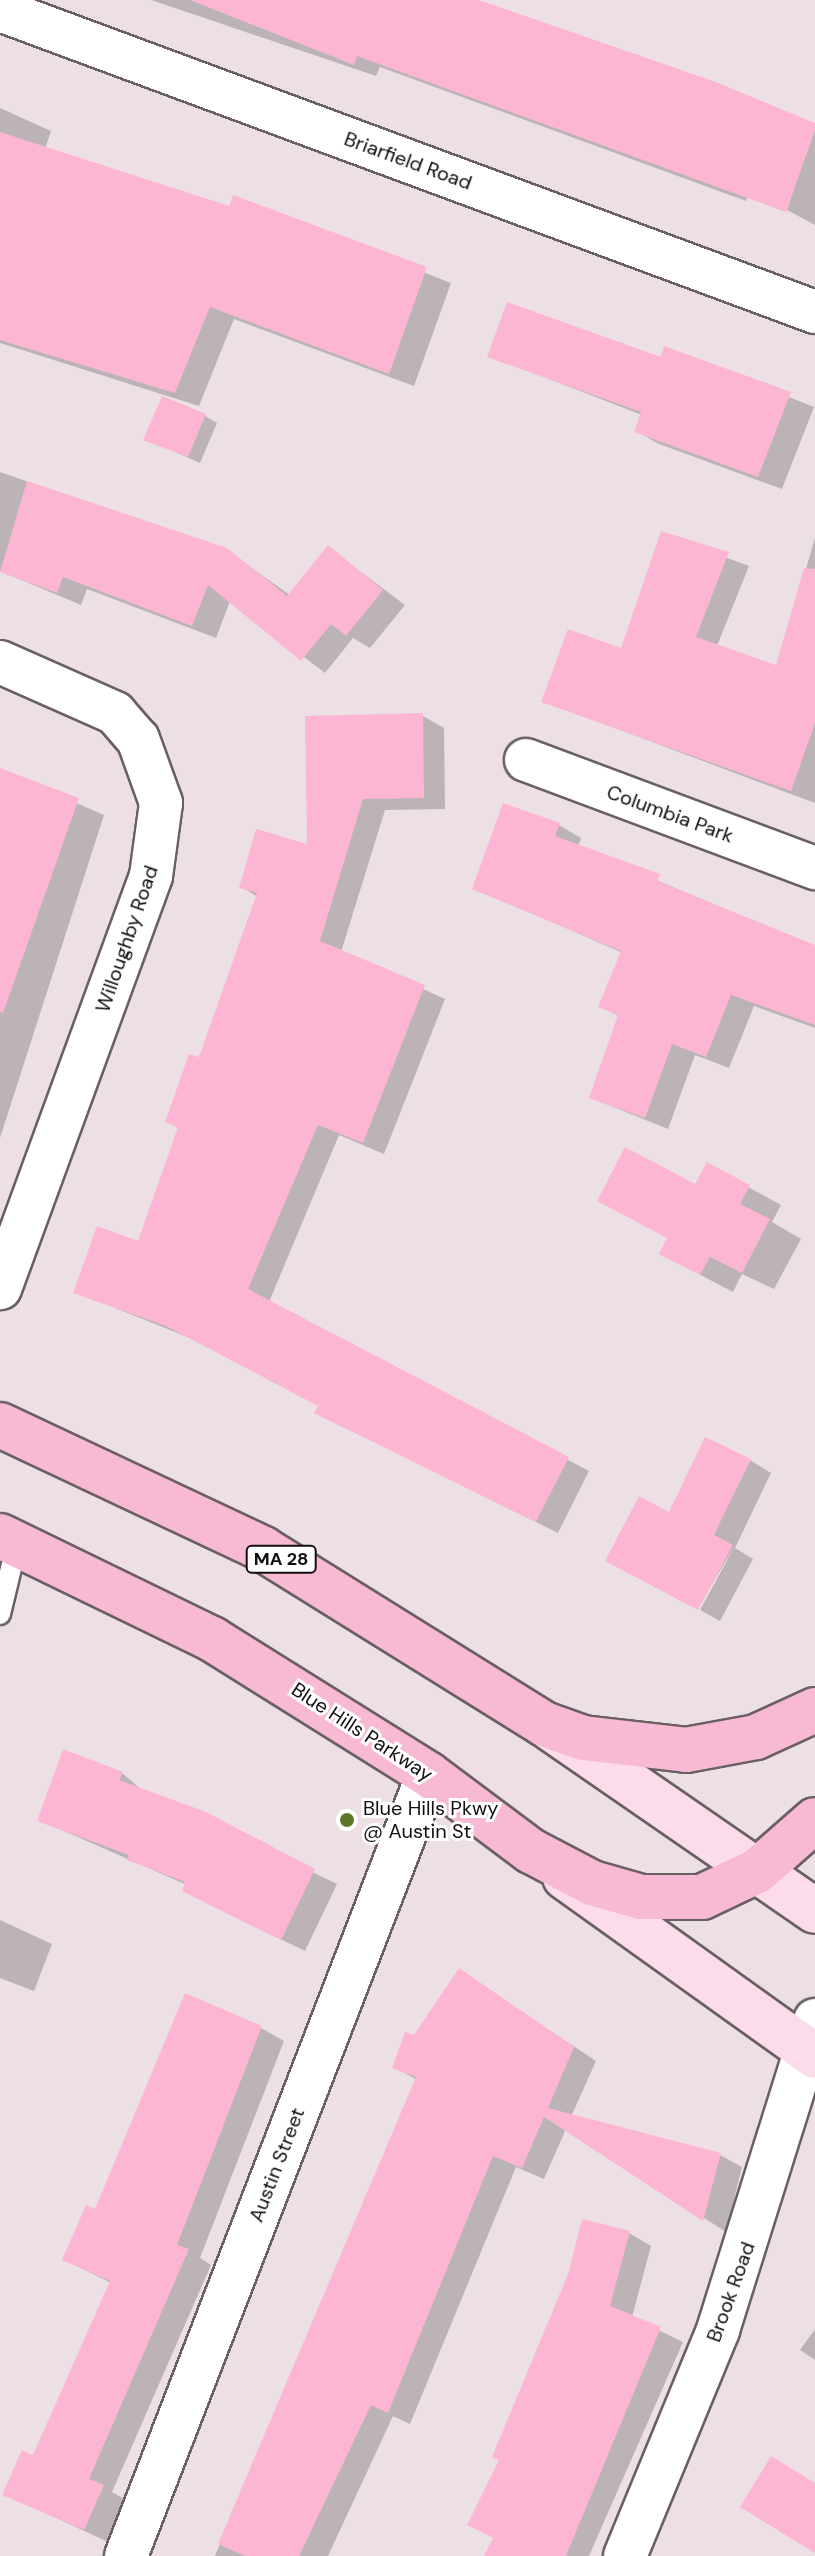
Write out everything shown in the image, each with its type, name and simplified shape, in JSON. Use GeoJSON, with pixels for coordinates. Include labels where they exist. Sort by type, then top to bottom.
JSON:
{"type":"FeatureCollection","features":[{"type":"Feature","properties":{"kind":"main road","name":"MA 28"},"geometry":{"type":"LineString","coordinates":[[0,1425],[263,1549],[544,1724],[613,1746],[686,1750],[756,1737],[815,1710]]}},
{"type":"Feature","properties":{"kind":"main road","name":"Blue Hills Parkway"},"geometry":{"type":"LineString","coordinates":[[9,1539],[212,1639],[428,1774],[531,1851],[812,2042]]}},
{"type":"Feature","properties":{"kind":"main road"},"geometry":{"type":"LineString","coordinates":[[544,1724],[815,1911]]}},
{"type":"Feature","properties":{"kind":"main road"},"geometry":{"type":"LineString","coordinates":[[531,1851],[615,1891],[675,1900],[702,1897],[757,1871],[815,1820]]}},
{"type":"Feature","properties":{"kind":"street","name":"Briarfield Road"},"geometry":{"type":"LineString","coordinates":[[0,10],[815,312]]}},
{"type":"Feature","properties":{"kind":"street","name":"Willoughby Road"},"geometry":{"type":"LineString","coordinates":[[0,662],[115,713],[138,739],[161,803],[151,876],[0,1288]]}},
{"type":"Feature","properties":{"kind":"street","name":"Columbia Park"},"geometry":{"type":"LineString","coordinates":[[526,760],[815,868]]}},
{"type":"Feature","properties":{"kind":"street","name":"Austin Street"},"geometry":{"type":"LineString","coordinates":[[126,2556],[428,1774]]}},
{"type":"Feature","properties":{"kind":"street","name":"Brook Road"},"geometry":{"type":"LineString","coordinates":[[625,2556],[718,2330],[812,2042]]}},
{"type":"Feature","properties":{"kind":"lane"},"geometry":{"type":"LineString","coordinates":[[0,1614],[9,1539]]}},
{"type":"Feature","properties":{"kind":"building"},"geometry":{"type":"Polygon","coordinates":[[[190,0],[479,0],[713,81],[815,123],[815,130],[786,212],[357,56],[354,65],[190,0]]]}},
{"type":"Feature","properties":{"kind":"building"},"geometry":{"type":"Polygon","coordinates":[[[0,132],[229,206],[233,195],[427,267],[389,374],[210,307],[175,393],[0,340],[0,132]]]}},
{"type":"Feature","properties":{"kind":"building"},"geometry":{"type":"Polygon","coordinates":[[[507,302],[661,357],[664,346],[791,392],[758,477],[634,432],[641,412],[487,357],[507,302]]]}},
{"type":"Feature","properties":{"kind":"building"},"geometry":{"type":"Polygon","coordinates":[[[162,396],[206,414],[188,457],[143,440],[162,396]]]}},
{"type":"Feature","properties":{"kind":"building"},"geometry":{"type":"Polygon","coordinates":[[[27,481],[227,548],[287,596],[328,545],[383,590],[346,636],[331,624],[301,661],[208,585],[192,626],[63,577],[57,593],[0,572],[27,481]]]}},
{"type":"Feature","properties":{"kind":"building"},"geometry":{"type":"Polygon","coordinates":[[[661,531],[729,552],[696,637],[776,665],[804,568],[815,569],[815,723],[791,791],[541,702],[568,629],[621,648],[661,531]]]}},
{"type":"Feature","properties":{"kind":"building"},"geometry":{"type":"Polygon","coordinates":[[[423,713],[424,798],[363,799],[320,941],[425,985],[363,1143],[318,1125],[248,1289],[569,1457],[536,1522],[314,1413],[318,1406],[166,1326],[73,1293],[97,1226],[138,1241],[178,1127],[165,1122],[189,1054],[199,1057],[257,893],[239,888],[256,829],[307,844],[305,716],[423,713]]]}},
{"type":"Feature","properties":{"kind":"building"},"geometry":{"type":"Polygon","coordinates":[[[0,768],[79,798],[3,1013],[0,1012],[0,768]]]}},
{"type":"Feature","properties":{"kind":"building"},"geometry":{"type":"Polygon","coordinates":[[[503,803],[560,823],[555,836],[660,874],[657,881],[815,945],[815,1025],[731,995],[706,1057],[672,1044],[645,1118],[589,1098],[618,1015],[598,1007],[621,951],[472,889],[503,803]]]}},
{"type":"Feature","properties":{"kind":"building"},"geometry":{"type":"Polygon","coordinates":[[[625,1147],[695,1184],[707,1162],[750,1185],[740,1204],[770,1219],[742,1273],[710,1257],[700,1275],[659,1254],[667,1238],[597,1201],[625,1147]]]}},
{"type":"Feature","properties":{"kind":"building"},"geometry":{"type":"Polygon","coordinates":[[[705,1437],[751,1459],[714,1535],[733,1545],[698,1610],[605,1561],[639,1496],[669,1512],[705,1437]]]}},
{"type":"Feature","properties":{"kind":"building"},"geometry":{"type":"Polygon","coordinates":[[[63,1749],[123,1772],[119,1780],[206,1812],[315,1869],[281,1940],[182,1891],[185,1882],[127,1860],[129,1855],[37,1821],[63,1749]]]}},
{"type":"Feature","properties":{"kind":"building"},"geometry":{"type":"Polygon","coordinates":[[[459,1968],[574,2047],[548,2108],[721,2153],[703,2221],[544,2117],[522,2168],[493,2156],[388,2413],[371,2405],[299,2556],[245,2556],[218,2544],[416,2077],[392,2068],[405,2032],[414,2035],[459,1968]]]}},
{"type":"Feature","properties":{"kind":"building"},"geometry":{"type":"Polygon","coordinates":[[[185,1993],[262,2026],[177,2245],[189,2249],[89,2479],[104,2485],[84,2530],[2,2495],[22,2450],[33,2455],[110,2281],[62,2260],[86,2205],[95,2209],[185,1993]]]}},
{"type":"Feature","properties":{"kind":"building"},"geometry":{"type":"Polygon","coordinates":[[[582,2219],[630,2231],[610,2306],[661,2327],[566,2556],[484,2556],[493,2538],[467,2525],[499,2460],[492,2457],[568,2274],[582,2219]]]}},
{"type":"Feature","properties":{"kind":"building"},"geometry":{"type":"Polygon","coordinates":[[[771,2456],[815,2483],[815,2553],[740,2507],[771,2456]]]}},
{"type":"Feature","properties":{"kind":"place","name":"Blue Hills Pkwy @ Austin St"},"geometry":{"type":"Point","coordinates":[347,1820]}}]}
